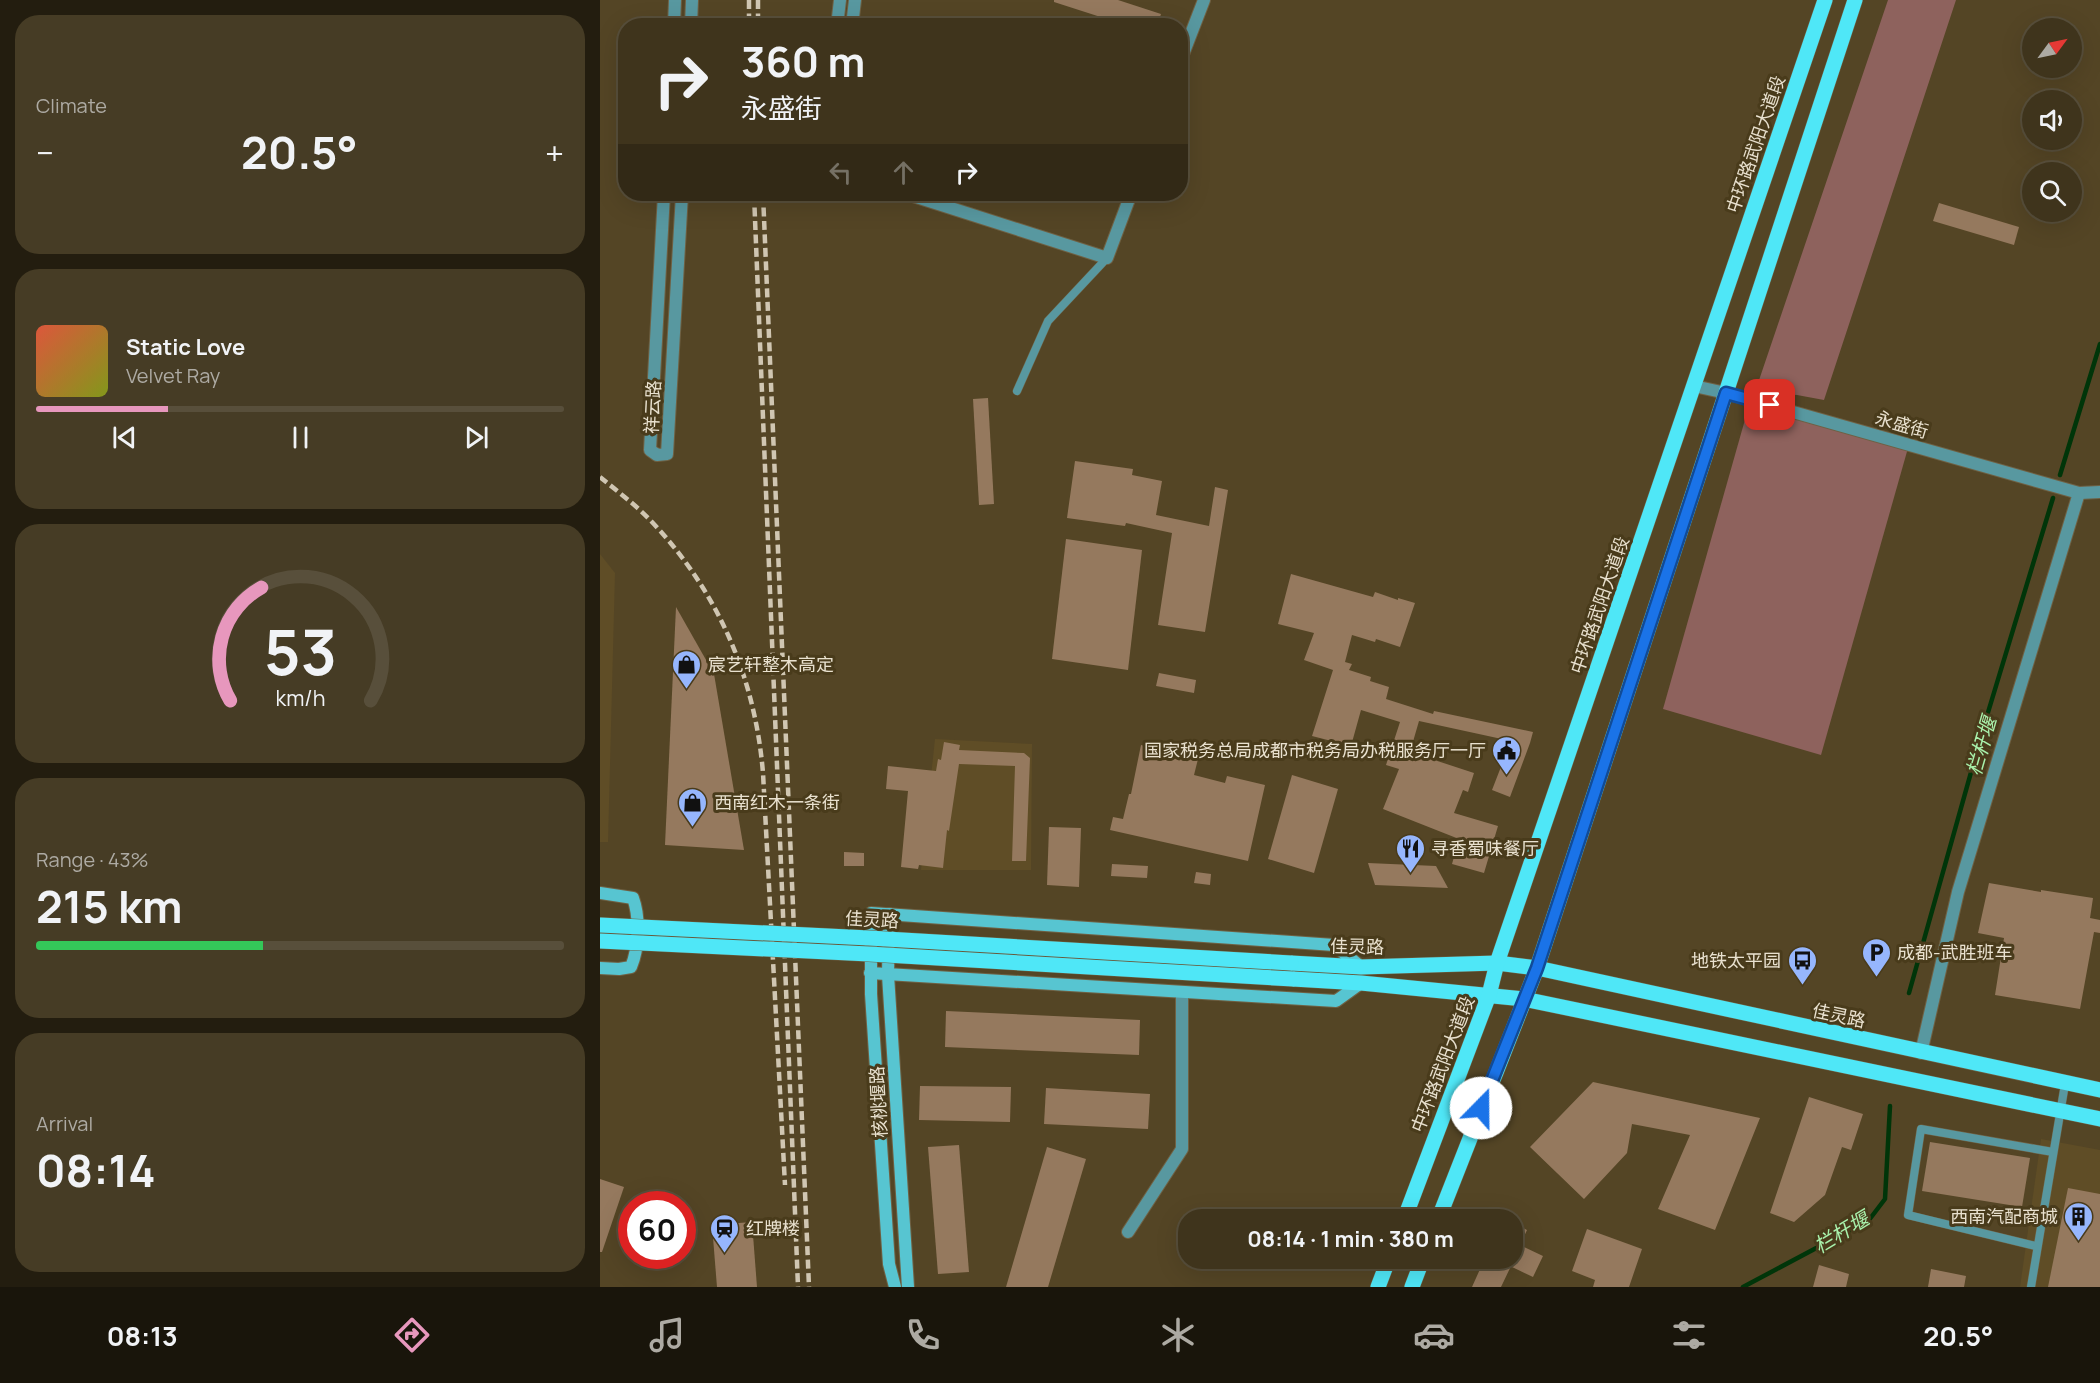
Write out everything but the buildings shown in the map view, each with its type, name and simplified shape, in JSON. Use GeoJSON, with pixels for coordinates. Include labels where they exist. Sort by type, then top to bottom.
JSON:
{"type":"FeatureCollection","features":[{"type":"Feature","properties":{"kind":"main road","name":"中环路武阳大道段"},"geometry":{"type":"LineString","coordinates":[[1408,1209],[1489,995],[1497,963],[1825,0]]}},
{"type":"Feature","properties":{"kind":"main road"},"geometry":{"type":"LineString","coordinates":[[1442,1209],[1537,968],[1855,0]]}},
{"type":"Feature","properties":{"kind":"main road","name":"佳灵路"},"geometry":{"type":"LineString","coordinates":[[600,925],[1361,967],[1497,963],[1537,968],[2100,1090]]}},
{"type":"Feature","properties":{"kind":"main road","name":"佳灵路"},"geometry":{"type":"LineString","coordinates":[[600,941],[869,954],[1361,983],[1524,999],[2100,1119]]}},
{"type":"Feature","properties":{"kind":"main road"},"geometry":{"type":"LineString","coordinates":[[1378,1287],[1385,1269]]}},
{"type":"Feature","properties":{"kind":"main road"},"geometry":{"type":"LineString","coordinates":[[1412,1287],[1419,1269]]}},
{"type":"Feature","properties":{"kind":"street"},"geometry":{"type":"LineString","coordinates":[[674,18],[675,0]]}},
{"type":"Feature","properties":{"kind":"street"},"geometry":{"type":"LineString","coordinates":[[691,18],[692,0]]}},
{"type":"Feature","properties":{"kind":"street"},"geometry":{"type":"LineString","coordinates":[[838,18],[840,0]]}},
{"type":"Feature","properties":{"kind":"street"},"geometry":{"type":"LineString","coordinates":[[853,18],[855,0]]}},
{"type":"Feature","properties":{"kind":"street"},"geometry":{"type":"LineString","coordinates":[[1188,41],[1204,0]]}},
{"type":"Feature","properties":{"kind":"street","name":"祥云路"},"geometry":{"type":"LineString","coordinates":[[664,201],[650,450],[657,455],[668,454],[682,201]]}},
{"type":"Feature","properties":{"kind":"street"},"geometry":{"type":"LineString","coordinates":[[929,201],[1107,258],[1128,201]]}},
{"type":"Feature","properties":{"kind":"street","name":"永盛街"},"geometry":{"type":"LineString","coordinates":[[1694,386],[1726,393],[2079,493],[2100,492]]}},
{"type":"Feature","properties":{"kind":"street"},"geometry":{"type":"LineString","coordinates":[[1922,1053],[1958,892],[2079,493]]}},
{"type":"Feature","properties":{"kind":"street"},"geometry":{"type":"LineString","coordinates":[[600,893],[633,898],[637,909],[635,957],[631,967],[600,968]]}},
{"type":"Feature","properties":{"kind":"street"},"geometry":{"type":"LineString","coordinates":[[896,1287],[889,1264],[870,973],[871,913],[1334,945],[1361,967]]}},
{"type":"Feature","properties":{"kind":"street","name":"核桃堰路"},"geometry":{"type":"LineString","coordinates":[[889,914],[888,975],[908,1287]]}},
{"type":"Feature","properties":{"kind":"street"},"geometry":{"type":"LineString","coordinates":[[870,973],[1336,1001],[1361,983]]}},
{"type":"Feature","properties":{"kind":"street"},"geometry":{"type":"LineString","coordinates":[[1128,1232],[1182,1149],[1182,992]]}},
{"type":"Feature","properties":{"kind":"lane"},"geometry":{"type":"LineString","coordinates":[[1017,391],[1048,321],[1107,258]]}},
{"type":"Feature","properties":{"kind":"lane"},"geometry":{"type":"LineString","coordinates":[[2031,1287],[2036,1246],[2065,1084]]}},
{"type":"Feature","properties":{"kind":"lane"},"geometry":{"type":"LineString","coordinates":[[2036,1246],[1908,1215],[1921,1129],[2053,1152]]}},
{"type":"Feature","properties":{"kind":"shaded area"},"geometry":{"type":"Polygon","coordinates":[[[1888,0],[1956,0],[1824,400],[1797,395],[1755,392],[1888,0]]]}},
{"type":"Feature","properties":{"kind":"shaded area"},"geometry":{"type":"Polygon","coordinates":[[[1750,402],[1908,448],[1821,755],[1663,709],[1750,402]]]}},
{"type":"Feature","properties":{"kind":"shaded area"},"geometry":{"type":"Polygon","coordinates":[[[600,554],[615,573],[608,842],[600,842],[600,554]]]}},
{"type":"Feature","properties":{"kind":"shaded area"},"geometry":{"type":"Polygon","coordinates":[[[935,739],[1032,744],[1031,870],[921,870],[935,739]]]}},
{"type":"Feature","properties":{"kind":"shaded area"},"geometry":{"type":"Polygon","coordinates":[[[2041,1139],[2100,1150],[2100,1287],[2020,1287],[2041,1139]]]}},
{"type":"Feature","properties":{"kind":"waterway","name":"栏杆堰"},"geometry":{"type":"LineString","coordinates":[[2060,475],[2100,344]]}},
{"type":"Feature","properties":{"kind":"waterway","name":"栏杆堰"},"geometry":{"type":"LineString","coordinates":[[1909,993],[1986,719],[2053,498]]}},
{"type":"Feature","properties":{"kind":"waterway","name":"栏杆堰"},"geometry":{"type":"LineString","coordinates":[[1743,1287],[1869,1220],[1885,1199],[1890,1106]]}},
{"type":"Feature","properties":{"kind":"railway"},"geometry":{"type":"LineString","coordinates":[[749,0],[749,18]]}},
{"type":"Feature","properties":{"kind":"railway"},"geometry":{"type":"LineString","coordinates":[[758,0],[758,18]]}},
{"type":"Feature","properties":{"kind":"railway"},"geometry":{"type":"LineString","coordinates":[[754,201],[798,1287]]}},
{"type":"Feature","properties":{"kind":"railway"},"geometry":{"type":"LineString","coordinates":[[763,201],[809,1287]]}},
{"type":"Feature","properties":{"kind":"railway"},"geometry":{"type":"LineString","coordinates":[[600,477],[652,522],[696,577],[729,638],[752,703],[763,773],[785,1185]]}},
{"type":"Feature","properties":{"kind":"place","name":"宸艺轩整木高定"},"geometry":{"type":"Point","coordinates":[687,690]}},
{"type":"Feature","properties":{"kind":"place","name":"国家税务总局成都市税务局办税服务厅一厅"},"geometry":{"type":"Point","coordinates":[1507,776]}},
{"type":"Feature","properties":{"kind":"place","name":"西南红木一条街"},"geometry":{"type":"Point","coordinates":[693,828]}},
{"type":"Feature","properties":{"kind":"place","name":"寻香蜀味餐厅"},"geometry":{"type":"Point","coordinates":[1410,874]}},
{"type":"Feature","properties":{"kind":"place","name":"成都-武胜班车"},"geometry":{"type":"Point","coordinates":[1876,978]}},
{"type":"Feature","properties":{"kind":"place","name":"地铁太平园"},"geometry":{"type":"Point","coordinates":[1802,986]}},
{"type":"Feature","properties":{"kind":"place","name":"西南汽配商城"},"geometry":{"type":"Point","coordinates":[2079,1242]}},
{"type":"Feature","properties":{"kind":"place","name":"红牌楼"},"geometry":{"type":"Point","coordinates":[725,1254]}},
{"type":"Feature","properties":{"kind":"route"},"geometry":{"type":"LineString","coordinates":[[1481,1108],[1537,968],[1726,393],[1770,405]]}}]}
